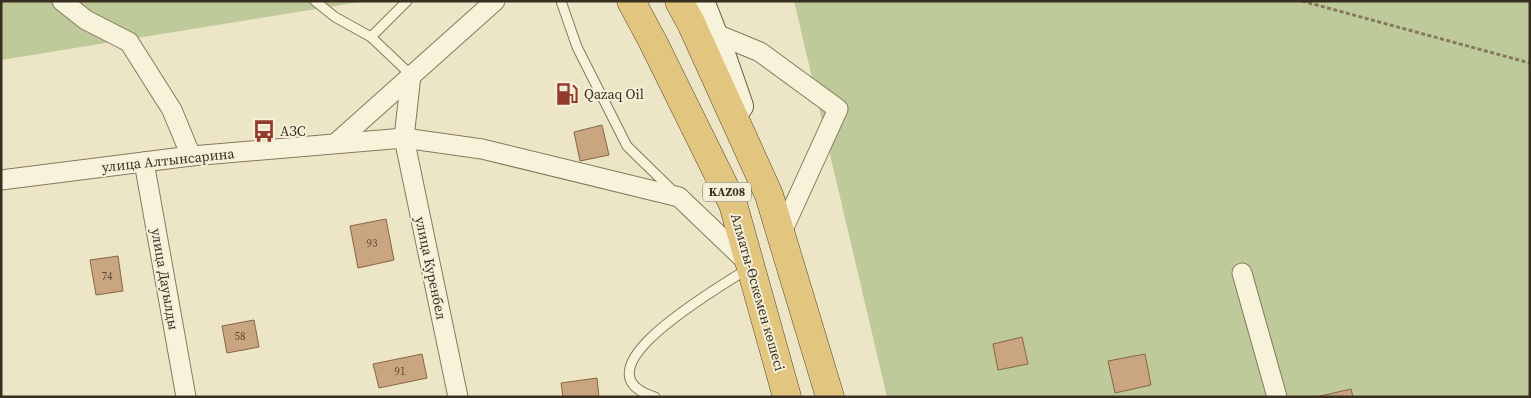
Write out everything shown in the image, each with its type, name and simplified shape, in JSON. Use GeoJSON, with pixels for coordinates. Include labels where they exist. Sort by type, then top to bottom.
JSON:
{"type":"FeatureCollection","features":[{"type":"Feature","properties":{"kind":"highway","name":"Алматы-Өскемен көшесі"},"geometry":{"type":"LineString","coordinates":[[631,1],[654,42],[733,204],[787,397]]}},
{"type":"Feature","properties":{"kind":"highway","name":"KAZ08"},"geometry":{"type":"LineString","coordinates":[[679,1],[691,23],[769,195],[830,397]]}},
{"type":"Feature","properties":{"kind":"main road"},"geometry":{"type":"LineString","coordinates":[[701,1],[714,33],[769,195]]}},
{"type":"Feature","properties":{"kind":"street"},"geometry":{"type":"LineString","coordinates":[[62,1],[86,20],[129,42],[172,110],[191,156]]}},
{"type":"Feature","properties":{"kind":"street"},"geometry":{"type":"LineString","coordinates":[[336,143],[495,1]]}},
{"type":"Feature","properties":{"kind":"street"},"geometry":{"type":"LineString","coordinates":[[714,33],[760,52],[838,109],[781,234]]}},
{"type":"Feature","properties":{"kind":"street","name":"улица Куренбел"},"geometry":{"type":"LineString","coordinates":[[411,75],[404,138],[458,397]]}},
{"type":"Feature","properties":{"kind":"street","name":"улица Алтынсарина"},"geometry":{"type":"LineString","coordinates":[[1,180],[191,156],[404,138],[482,149],[679,197]]}},
{"type":"Feature","properties":{"kind":"street","name":"улица Дауылды"},"geometry":{"type":"LineString","coordinates":[[144,162],[186,397]]}},
{"type":"Feature","properties":{"kind":"street"},"geometry":{"type":"LineString","coordinates":[[679,197],[751,266]]}},
{"type":"Feature","properties":{"kind":"street"},"geometry":{"type":"LineString","coordinates":[[1242,273],[1277,397]]}},
{"type":"Feature","properties":{"kind":"lane"},"geometry":{"type":"LineString","coordinates":[[315,1],[335,17],[372,37],[411,75]]}},
{"type":"Feature","properties":{"kind":"lane"},"geometry":{"type":"LineString","coordinates":[[372,37],[407,1]]}},
{"type":"Feature","properties":{"kind":"lane"},"geometry":{"type":"LineString","coordinates":[[561,1],[577,47],[627,146],[679,197]]}},
{"type":"Feature","properties":{"kind":"lane"},"geometry":{"type":"LineString","coordinates":[[655,397],[636,388],[631,380],[629,370],[634,357],[645,341],[659,328],[751,266]]}},
{"type":"Feature","properties":{"kind":"path"},"geometry":{"type":"LineString","coordinates":[[1302,1],[1530,63]]}},
{"type":"Feature","properties":{"kind":"green space"},"geometry":{"type":"Polygon","coordinates":[[[1,1],[366,1],[1,60],[1,1]]]}},
{"type":"Feature","properties":{"kind":"green space"},"geometry":{"type":"Polygon","coordinates":[[[794,1],[1530,1],[1530,397],[887,397],[794,1]]]}},
{"type":"Feature","properties":{"kind":"building"},"geometry":{"type":"Polygon","coordinates":[[[602,125],[609,155],[580,161],[574,132],[602,125]]]}},
{"type":"Feature","properties":{"kind":"building"},"geometry":{"type":"Polygon","coordinates":[[[386,219],[394,260],[358,268],[350,226],[386,219]]]}},
{"type":"Feature","properties":{"kind":"building"},"geometry":{"type":"Polygon","coordinates":[[[118,256],[123,291],[96,295],[90,260],[118,256]]]}},
{"type":"Feature","properties":{"kind":"building"},"geometry":{"type":"Polygon","coordinates":[[[254,320],[259,347],[227,353],[222,326],[254,320]]]}},
{"type":"Feature","properties":{"kind":"building"},"geometry":{"type":"Polygon","coordinates":[[[1022,337],[1028,364],[998,370],[993,344],[1022,337]]]}},
{"type":"Feature","properties":{"kind":"building"},"geometry":{"type":"Polygon","coordinates":[[[422,354],[427,378],[379,388],[373,364],[422,354]]]}},
{"type":"Feature","properties":{"kind":"building"},"geometry":{"type":"Polygon","coordinates":[[[1145,354],[1151,385],[1115,393],[1108,361],[1145,354]]]}},
{"type":"Feature","properties":{"kind":"building"},"geometry":{"type":"Polygon","coordinates":[[[597,378],[599,397],[563,397],[561,383],[597,378]]]}},
{"type":"Feature","properties":{"kind":"building"},"geometry":{"type":"Polygon","coordinates":[[[1351,389],[1353,397],[1316,397],[1351,389]]]}},
{"type":"Feature","properties":{"kind":"place","name":"Qazaq Oil"},"geometry":{"type":"Point","coordinates":[567,94]}},
{"type":"Feature","properties":{"kind":"place","name":"АЗС"},"geometry":{"type":"Point","coordinates":[264,131]}}]}
